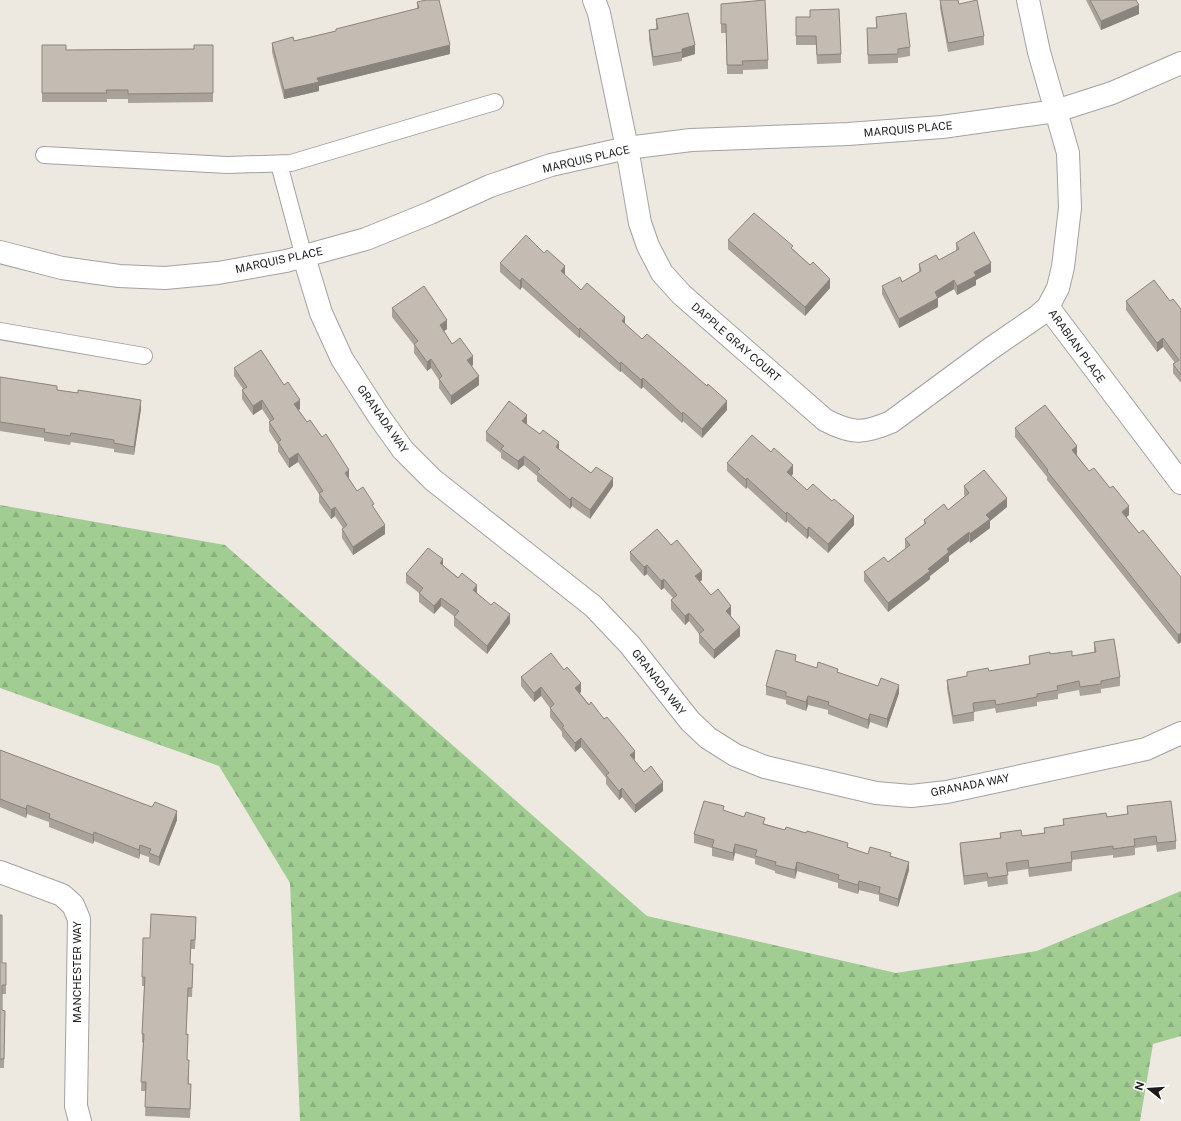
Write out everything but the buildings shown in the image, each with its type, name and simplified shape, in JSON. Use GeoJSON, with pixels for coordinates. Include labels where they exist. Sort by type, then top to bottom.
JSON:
{"type":"FeatureCollection","features":[{"type":"Feature","properties":{"kind":"street","name":"DAPPLE GRAY COURT"},"geometry":{"type":"LineString","coordinates":[[594,0],[599,13],[627,148],[640,223],[648,246],[662,272],[682,295],[825,420],[841,428],[856,431],[874,430],[891,422],[990,349],[1038,316],[1048,307]]}},
{"type":"Feature","properties":{"kind":"street","name":"ARABIAN PLACE"},"geometry":{"type":"LineString","coordinates":[[1028,0],[1040,52],[1068,153],[1070,208],[1062,274],[1058,288],[1048,307],[1181,483]]}},
{"type":"Feature","properties":{"kind":"street","name":"MARQUIS PLACE"},"geometry":{"type":"LineString","coordinates":[[0,252],[62,268],[119,276],[165,278],[218,273],[304,257],[366,239],[430,213],[490,186],[552,165],[627,148],[692,140],[848,134],[934,127],[1056,111],[1112,93],[1181,63]]}},
{"type":"Feature","properties":{"kind":"street","name":"GRANADA WAY"},"geometry":{"type":"LineString","coordinates":[[304,257],[321,314],[342,359],[378,415],[403,450],[433,480],[593,606],[630,645],[690,721],[708,738],[735,755],[765,767],[876,793],[911,796],[947,792],[1146,749],[1181,733]]}},
{"type":"Feature","properties":{"kind":"street","name":"MANCHESTER WAY"},"geometry":{"type":"LineString","coordinates":[[0,872],[62,895],[73,905],[79,919],[76,1106],[80,1121]]}},
{"type":"Feature","properties":{"kind":"lane"},"geometry":{"type":"LineString","coordinates":[[44,155],[227,165],[291,163],[495,102]]}},
{"type":"Feature","properties":{"kind":"lane"},"geometry":{"type":"LineString","coordinates":[[279,164],[304,257]]}},
{"type":"Feature","properties":{"kind":"lane"},"geometry":{"type":"LineString","coordinates":[[0,330],[144,356]]}},
{"type":"Feature","properties":{"kind":"green space"},"geometry":{"type":"Polygon","coordinates":[[[0,505],[225,545],[647,916],[896,973],[1037,951],[1181,891],[1181,1036],[1153,1044],[1140,1121],[300,1121],[290,883],[219,766],[0,688],[0,505]]]}}]}
